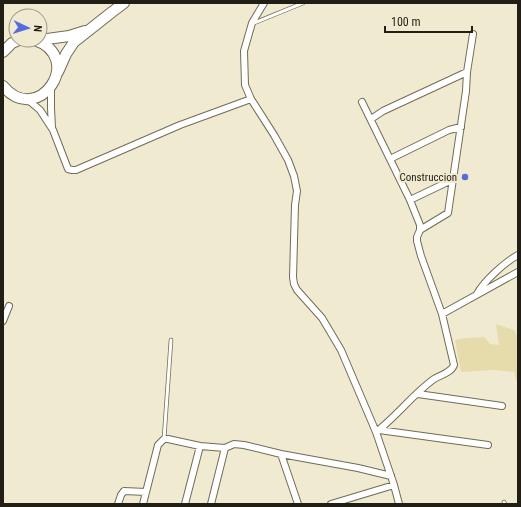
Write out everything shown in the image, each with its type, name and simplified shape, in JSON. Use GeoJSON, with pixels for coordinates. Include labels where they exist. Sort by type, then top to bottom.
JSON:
{"type":"FeatureCollection","features":[{"type":"Feature","properties":{"kind":"highway"},"geometry":{"type":"LineString","coordinates":[[3,96],[23,98],[38,97],[48,91],[66,54],[74,42],[124,3]]}},
{"type":"Feature","properties":{"kind":"highway"},"geometry":{"type":"LineString","coordinates":[[48,39],[69,36],[89,29]]}},
{"type":"Feature","properties":{"kind":"highway"},"geometry":{"type":"LineString","coordinates":[[48,48],[52,52],[56,61],[56,75]]}},
{"type":"Feature","properties":{"kind":"highway"},"geometry":{"type":"LineString","coordinates":[[3,86],[11,94],[23,98]]}},
{"type":"Feature","properties":{"kind":"street"},"geometry":{"type":"LineString","coordinates":[[264,3],[252,23],[244,51],[245,85],[251,99],[288,160],[294,176],[297,191],[295,205],[294,284],[297,290],[322,318],[341,350],[377,431],[400,504]]}},
{"type":"Feature","properties":{"kind":"street"},"geometry":{"type":"LineString","coordinates":[[420,230],[448,214],[473,34]]}},
{"type":"Feature","properties":{"kind":"street"},"geometry":{"type":"LineString","coordinates":[[371,119],[383,111],[467,72]]}},
{"type":"Feature","properties":{"kind":"street"},"geometry":{"type":"LineString","coordinates":[[51,86],[53,130]]}},
{"type":"Feature","properties":{"kind":"street"},"geometry":{"type":"LineString","coordinates":[[23,98],[40,110],[53,130],[68,169],[72,170],[76,170],[180,125],[251,99]]}},
{"type":"Feature","properties":{"kind":"street"},"geometry":{"type":"LineString","coordinates":[[362,102],[410,200],[420,225],[417,242],[442,314],[454,365],[451,370],[434,379],[377,431]]}},
{"type":"Feature","properties":{"kind":"street"},"geometry":{"type":"LineString","coordinates":[[390,158],[449,130],[461,127]]}},
{"type":"Feature","properties":{"kind":"street"},"geometry":{"type":"LineString","coordinates":[[410,200],[454,179]]}},
{"type":"Feature","properties":{"kind":"street"},"geometry":{"type":"LineString","coordinates":[[476,295],[481,286],[518,255]]}},
{"type":"Feature","properties":{"kind":"street"},"geometry":{"type":"LineString","coordinates":[[442,314],[518,272]]}},
{"type":"Feature","properties":{"kind":"street"},"geometry":{"type":"LineString","coordinates":[[3,321],[9,306]]}},
{"type":"Feature","properties":{"kind":"street"},"geometry":{"type":"LineString","coordinates":[[418,394],[502,406]]}},
{"type":"Feature","properties":{"kind":"street"},"geometry":{"type":"LineString","coordinates":[[377,431],[488,445]]}},
{"type":"Feature","properties":{"kind":"street"},"geometry":{"type":"LineString","coordinates":[[143,504],[158,445],[164,440],[168,439],[200,446],[225,448],[234,444],[240,444],[281,454],[358,468],[391,476]]}},
{"type":"Feature","properties":{"kind":"street"},"geometry":{"type":"LineString","coordinates":[[185,504],[200,446]]}},
{"type":"Feature","properties":{"kind":"street"},"geometry":{"type":"LineString","coordinates":[[211,504],[225,448]]}},
{"type":"Feature","properties":{"kind":"street"},"geometry":{"type":"LineString","coordinates":[[281,454],[298,504]]}},
{"type":"Feature","properties":{"kind":"street"},"geometry":{"type":"LineString","coordinates":[[331,504],[346,502],[394,485]]}},
{"type":"Feature","properties":{"kind":"street"},"geometry":{"type":"LineString","coordinates":[[118,504],[124,491],[146,492]]}},
{"type":"Feature","properties":{"kind":"lane"},"geometry":{"type":"LineString","coordinates":[[252,23],[302,3]]}},
{"type":"Feature","properties":{"kind":"lane"},"geometry":{"type":"LineString","coordinates":[[164,440],[171,340]]}},
{"type":"Feature","properties":{"kind":"shaded area"},"geometry":{"type":"Polygon","coordinates":[[[496,324],[514,330],[518,337],[518,385],[514,372],[494,370],[461,372],[455,340],[484,337],[490,344],[499,345],[496,324]]]}},
{"type":"Feature","properties":{"kind":"place","name":"Construccion"},"geometry":{"type":"Point","coordinates":[465,177]}}]}
